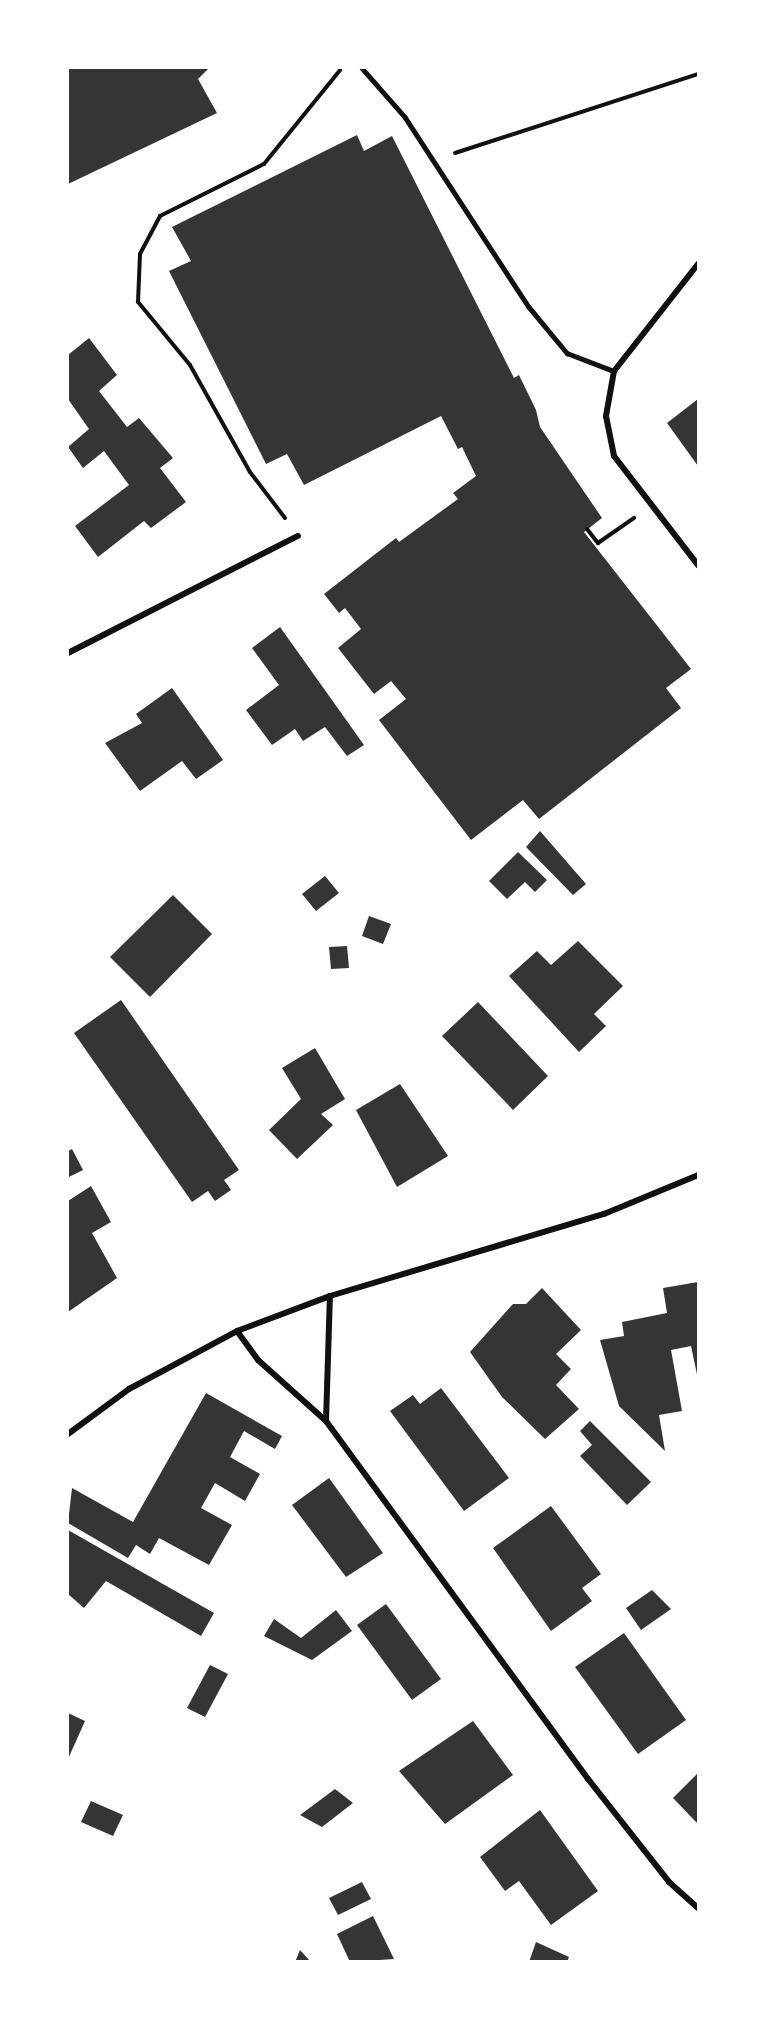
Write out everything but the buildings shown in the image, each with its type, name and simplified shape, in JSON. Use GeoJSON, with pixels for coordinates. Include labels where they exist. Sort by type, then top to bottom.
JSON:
{"type":"FeatureCollection","features":[{"type":"Feature","properties":{"kind":"street"},"geometry":{"type":"LineString","coordinates":[[699,264],[614,371],[606,416],[614,456],[699,565]]}},
{"type":"Feature","properties":{"kind":"street"},"geometry":{"type":"LineString","coordinates":[[68,653],[298,536]]}},
{"type":"Feature","properties":{"kind":"street"},"geometry":{"type":"LineString","coordinates":[[68,1434],[137,1383],[237,1331],[330,1296],[604,1214],[699,1175]]}},
{"type":"Feature","properties":{"kind":"street"},"geometry":{"type":"LineString","coordinates":[[326,1421],[330,1296]]}},
{"type":"Feature","properties":{"kind":"street"},"geometry":{"type":"LineString","coordinates":[[237,1331],[258,1360],[326,1421],[588,1779],[669,1882],[699,1908]]}},
{"type":"Feature","properties":{"kind":"lane"},"geometry":{"type":"LineString","coordinates":[[362,68],[405,117],[441,176],[567,353],[614,371]]}},
{"type":"Feature","properties":{"kind":"path"},"geometry":{"type":"LineString","coordinates":[[298,536],[250,472],[190,366],[138,302],[140,254],[160,216],[264,164],[342,68]]}},
{"type":"Feature","properties":{"kind":"path"},"geometry":{"type":"LineString","coordinates":[[431,161],[699,74]]}},
{"type":"Feature","properties":{"kind":"path"},"geometry":{"type":"LineString","coordinates":[[587,529],[598,543],[651,505]]}}]}
